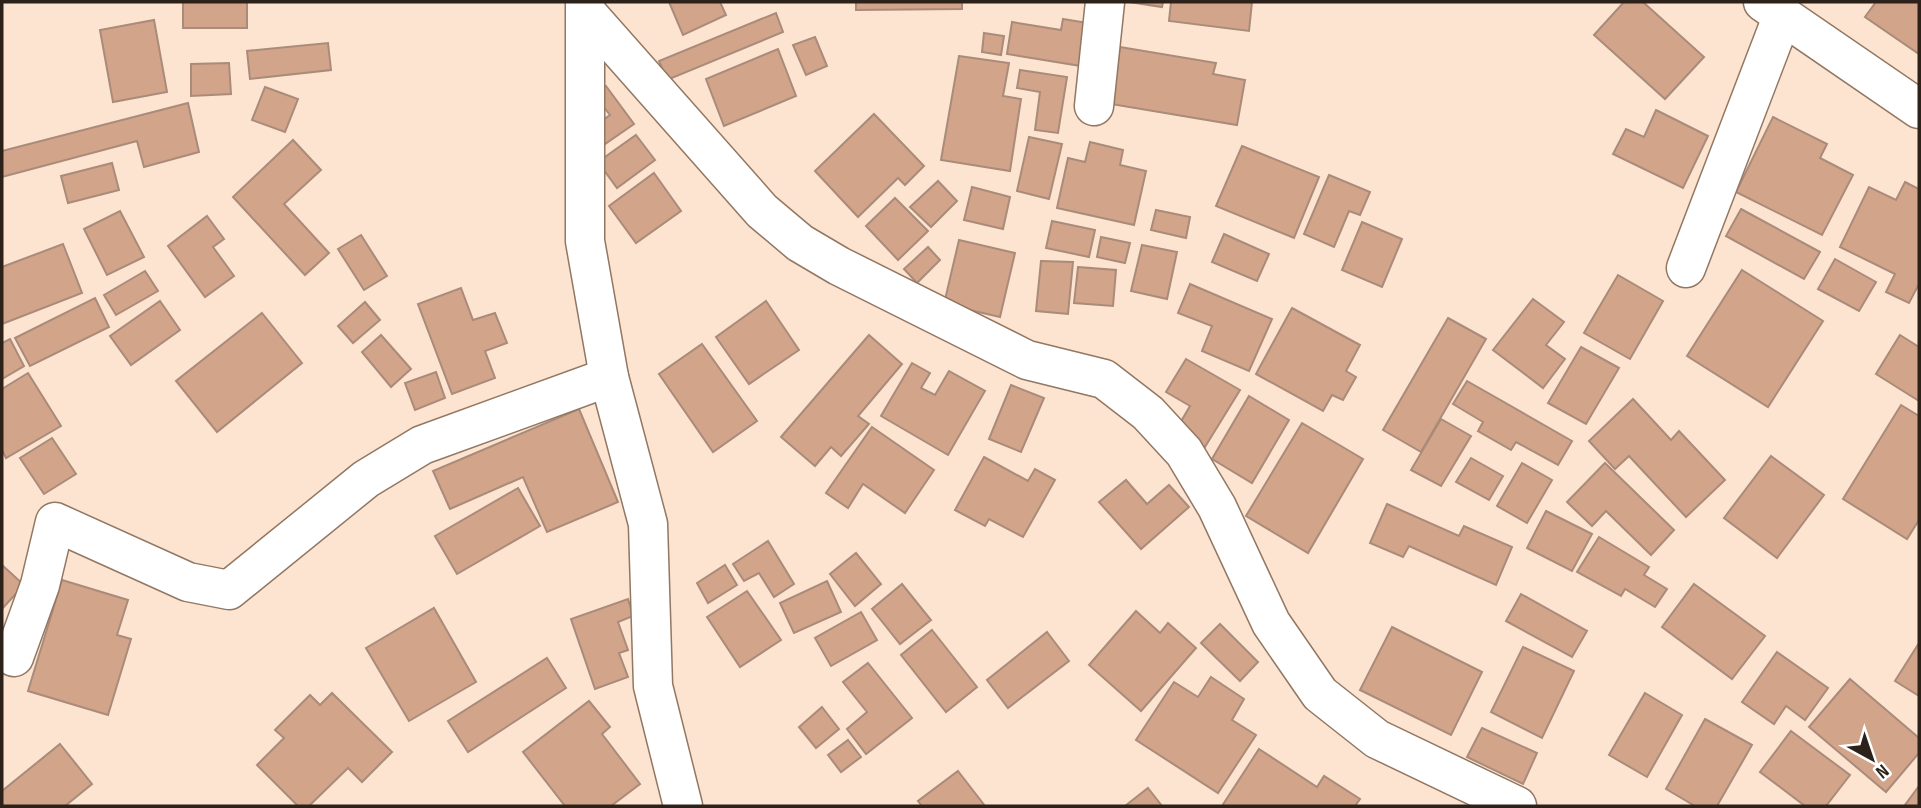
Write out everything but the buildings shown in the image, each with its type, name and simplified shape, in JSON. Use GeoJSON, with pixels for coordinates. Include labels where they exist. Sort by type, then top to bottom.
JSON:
{"type":"FeatureCollection","features":[{"type":"Feature","properties":{"kind":"street"},"geometry":{"type":"LineString","coordinates":[[1094,106],[1105,2]]}},
{"type":"Feature","properties":{"kind":"street"},"geometry":{"type":"LineString","coordinates":[[585,7],[585,241],[610,377],[648,524],[653,686],[679,804]]}},
{"type":"Feature","properties":{"kind":"street"},"geometry":{"type":"LineString","coordinates":[[585,7],[762,211],[800,243],[839,266],[1027,359],[1104,379],[1148,413],[1184,452],[1217,507],[1271,623],[1320,694],[1377,739],[1517,806]]}},
{"type":"Feature","properties":{"kind":"street"},"geometry":{"type":"LineString","coordinates":[[1685,268],[1773,9],[1919,109]]}},
{"type":"Feature","properties":{"kind":"street"},"geometry":{"type":"LineString","coordinates":[[14,657],[40,585],[55,522],[188,582],[229,590],[366,479],[422,445],[610,377]]}}]}
